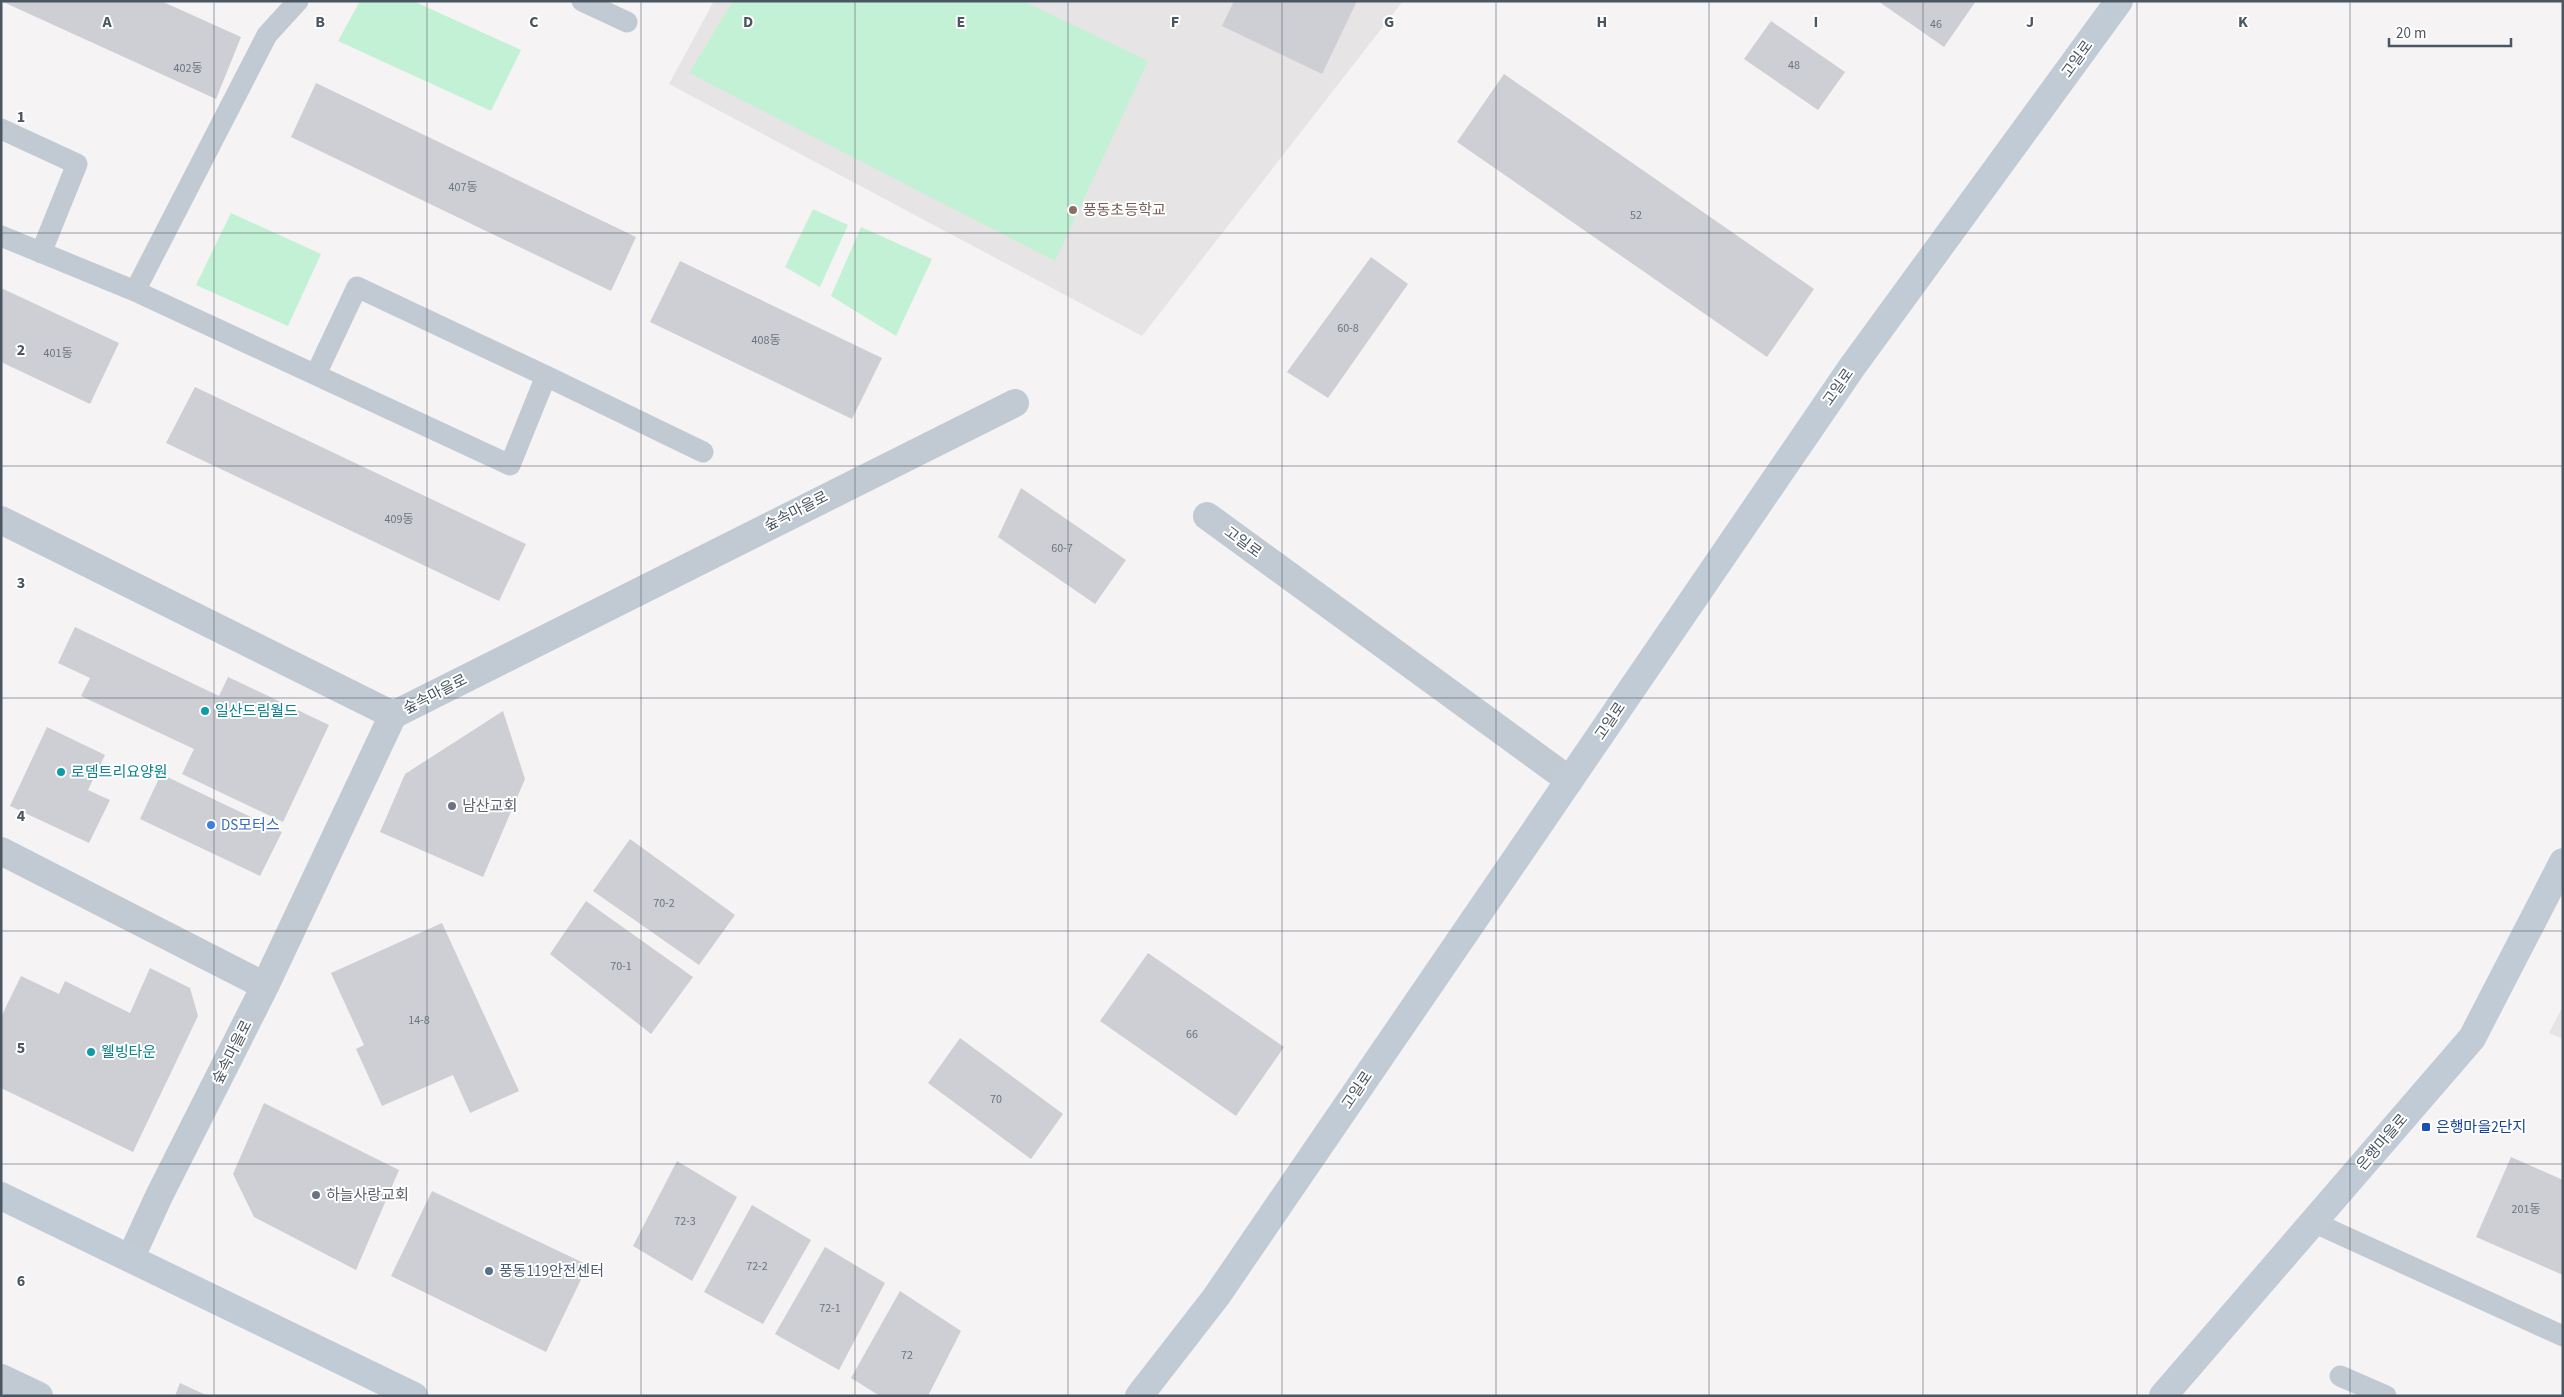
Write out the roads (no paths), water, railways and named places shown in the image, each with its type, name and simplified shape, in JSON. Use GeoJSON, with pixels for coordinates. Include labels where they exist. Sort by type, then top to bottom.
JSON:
{"type":"FeatureCollection","features":[{"type":"Feature","properties":{"kind":"main road","name":"고일로"},"geometry":{"type":"LineString","coordinates":[[1139,1396],[1216,1297],[1852,367],[2119,1]]}},
{"type":"Feature","properties":{"kind":"main road","name":"은행마을로"},"geometry":{"type":"LineString","coordinates":[[2163,1396],[2472,1038],[2563,862]]}},
{"type":"Feature","properties":{"kind":"main road"},"geometry":{"type":"LineString","coordinates":[[1,1196],[131,1257],[414,1396]]}},
{"type":"Feature","properties":{"kind":"street","name":"숲속마을로"},"geometry":{"type":"LineString","coordinates":[[131,1257],[159,1196],[265,986],[393,715],[1015,402]]}},
{"type":"Feature","properties":{"kind":"street","name":"고일로"},"geometry":{"type":"LineString","coordinates":[[1207,516],[1569,780]]}},
{"type":"Feature","properties":{"kind":"street"},"geometry":{"type":"LineString","coordinates":[[1,520],[393,715]]}},
{"type":"Feature","properties":{"kind":"street"},"geometry":{"type":"LineString","coordinates":[[1,851],[265,986]]}},
{"type":"Feature","properties":{"kind":"street"},"geometry":{"type":"LineString","coordinates":[[1,1378],[39,1396]]}},
{"type":"Feature","properties":{"kind":"lane"},"geometry":{"type":"LineString","coordinates":[[582,1],[627,22]]}},
{"type":"Feature","properties":{"kind":"lane"},"geometry":{"type":"LineString","coordinates":[[136,291],[267,35],[290,3]]}},
{"type":"Feature","properties":{"kind":"lane"},"geometry":{"type":"LineString","coordinates":[[1,129],[77,164],[41,254]]}},
{"type":"Feature","properties":{"kind":"lane"},"geometry":{"type":"LineString","coordinates":[[1,236],[41,254],[136,291],[510,465],[546,376]]}},
{"type":"Feature","properties":{"kind":"lane"},"geometry":{"type":"LineString","coordinates":[[316,374],[357,287],[703,452]]}},
{"type":"Feature","properties":{"kind":"lane"},"geometry":{"type":"LineString","coordinates":[[2312,1222],[2563,1336]]}},
{"type":"Feature","properties":{"kind":"lane"},"geometry":{"type":"LineString","coordinates":[[2340,1376],[2386,1396]]}},
{"type":"Feature","properties":{"kind":"place","name":"풍동초등학교"},"geometry":{"type":"Point","coordinates":[1073,210]}},
{"type":"Feature","properties":{"kind":"place","name":"일산드림월드"},"geometry":{"type":"Point","coordinates":[205,711]}},
{"type":"Feature","properties":{"kind":"place","name":"로뎀트리요양원"},"geometry":{"type":"Point","coordinates":[61,772]}},
{"type":"Feature","properties":{"kind":"place","name":"남산교회"},"geometry":{"type":"Point","coordinates":[452,806]}},
{"type":"Feature","properties":{"kind":"place","name":"DS모터스"},"geometry":{"type":"Point","coordinates":[211,825]}},
{"type":"Feature","properties":{"kind":"place","name":"웰빙타운"},"geometry":{"type":"Point","coordinates":[91,1052]}},
{"type":"Feature","properties":{"kind":"place","name":"은행마을2단지"},"geometry":{"type":"Point","coordinates":[2426,1127]}},
{"type":"Feature","properties":{"kind":"place","name":"하늘사랑교회"},"geometry":{"type":"Point","coordinates":[316,1195]}},
{"type":"Feature","properties":{"kind":"place","name":"풍동119안전센터"},"geometry":{"type":"Point","coordinates":[489,1271]}}]}
